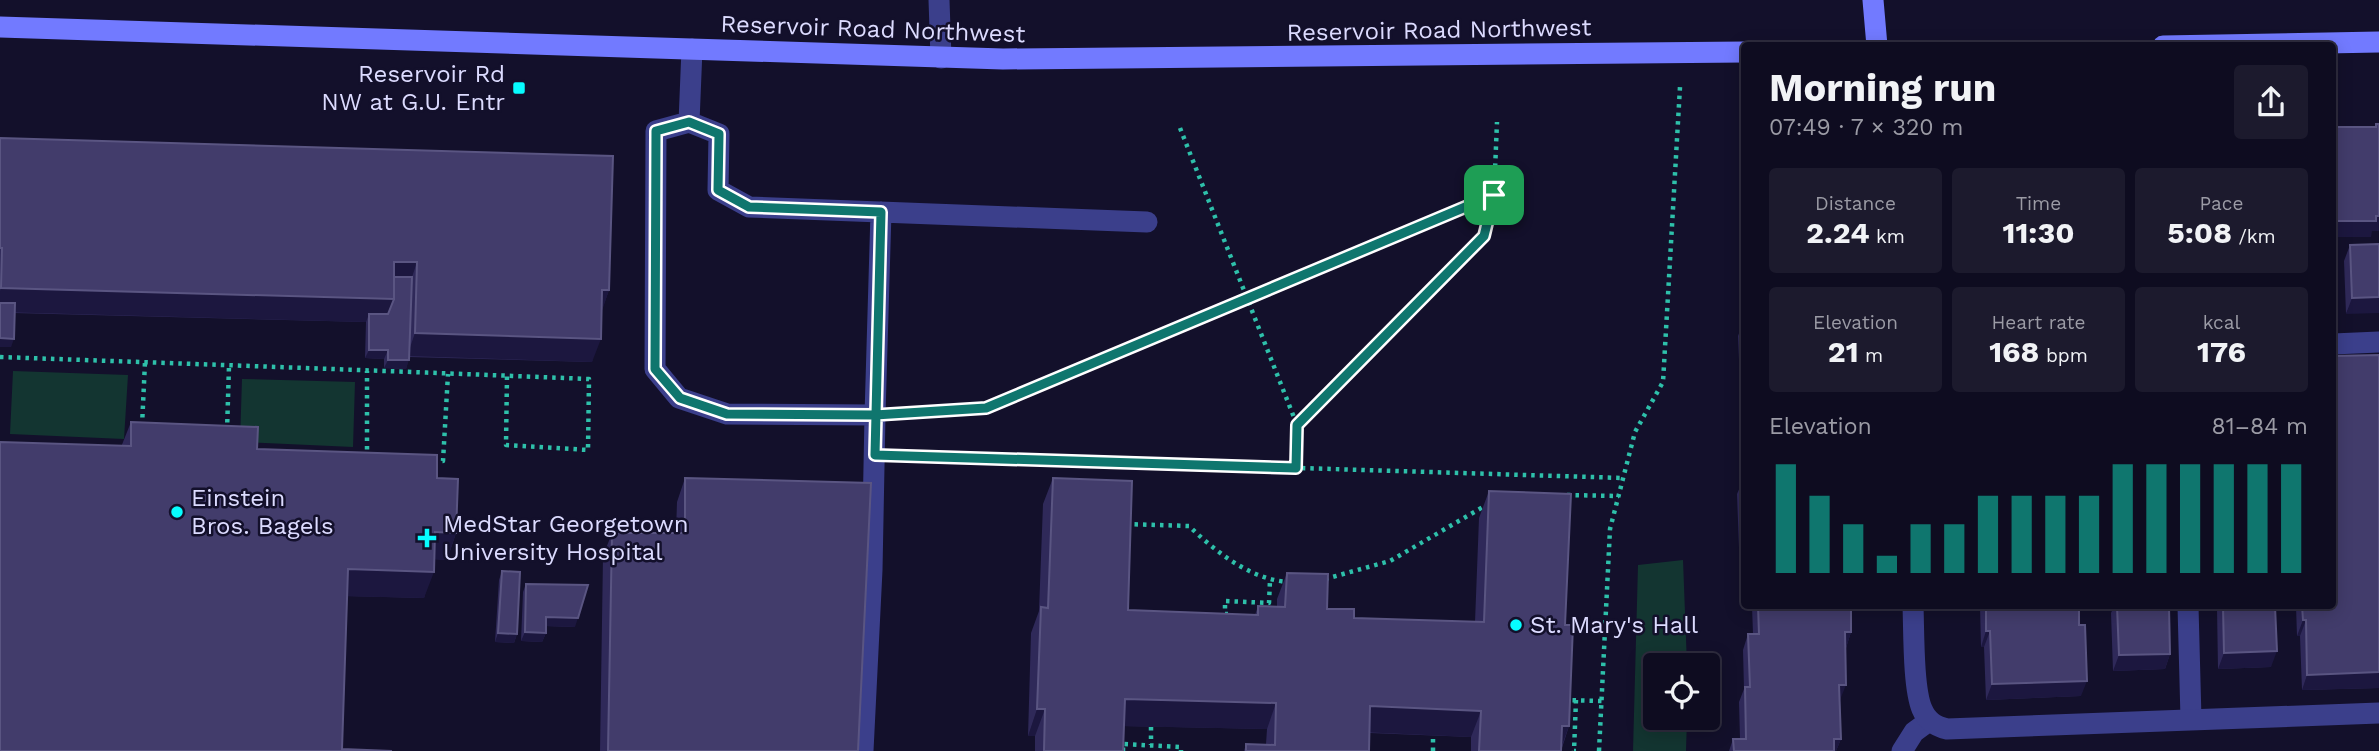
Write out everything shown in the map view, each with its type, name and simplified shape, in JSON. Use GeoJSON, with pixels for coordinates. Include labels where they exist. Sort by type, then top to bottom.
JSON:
{"type":"FeatureCollection","features":[{"type":"Feature","properties":{"kind":"main road"},"geometry":{"type":"LineString","coordinates":[[1873,0],[1877,42]]}},
{"type":"Feature","properties":{"kind":"main road","name":"Reservoir Road Northwest"},"geometry":{"type":"LineString","coordinates":[[0,27],[1068,60],[1741,52]]}},
{"type":"Feature","properties":{"kind":"main road"},"geometry":{"type":"LineString","coordinates":[[2336,43],[2379,42]]}},
{"type":"Feature","properties":{"kind":"street"},"geometry":{"type":"LineString","coordinates":[[939,0],[941,58]]}},
{"type":"Feature","properties":{"kind":"street"},"geometry":{"type":"LineString","coordinates":[[689,122],[692,49]]}},
{"type":"Feature","properties":{"kind":"street"},"geometry":{"type":"LineString","coordinates":[[875,415],[727,414],[680,398],[655,369],[656,131],[689,122],[719,134],[718,190],[749,207],[1147,222]]}},
{"type":"Feature","properties":{"kind":"street"},"geometry":{"type":"LineString","coordinates":[[863,751],[872,570],[881,212]]}},
{"type":"Feature","properties":{"kind":"street"},"geometry":{"type":"LineString","coordinates":[[2336,344],[2379,342]]}},
{"type":"Feature","properties":{"kind":"street"},"geometry":{"type":"LineString","coordinates":[[1913,609],[1918,693],[1922,710],[1935,726],[1947,729],[2379,713]]}},
{"type":"Feature","properties":{"kind":"street"},"geometry":{"type":"LineString","coordinates":[[2188,609],[2191,719]]}},
{"type":"Feature","properties":{"kind":"street"},"geometry":{"type":"LineString","coordinates":[[1902,751],[1914,732],[1930,721]]}},
{"type":"Feature","properties":{"kind":"path"},"geometry":{"type":"LineString","coordinates":[[1599,751],[1610,529],[1635,432],[1663,382],[1680,86]]}},
{"type":"Feature","properties":{"kind":"path"},"geometry":{"type":"LineString","coordinates":[[1297,425],[1484,236],[1494,195],[1497,122]]}},
{"type":"Feature","properties":{"kind":"path"},"geometry":{"type":"LineString","coordinates":[[1180,128],[1297,425],[1296,468]]}},
{"type":"Feature","properties":{"kind":"path"},"geometry":{"type":"LineString","coordinates":[[875,415],[986,408],[1494,195]]}},
{"type":"Feature","properties":{"kind":"path"},"geometry":{"type":"LineString","coordinates":[[0,357],[589,379],[588,450],[506,445],[507,376]]}},
{"type":"Feature","properties":{"kind":"path"},"geometry":{"type":"LineString","coordinates":[[142,437],[145,362]]}},
{"type":"Feature","properties":{"kind":"path"},"geometry":{"type":"LineString","coordinates":[[227,441],[229,366]]}},
{"type":"Feature","properties":{"kind":"path"},"geometry":{"type":"LineString","coordinates":[[368,371],[367,459],[380,459]]}},
{"type":"Feature","properties":{"kind":"path"},"geometry":{"type":"LineString","coordinates":[[431,461],[443,461],[448,374]]}},
{"type":"Feature","properties":{"kind":"path"},"geometry":{"type":"LineString","coordinates":[[875,455],[1623,478]]}},
{"type":"Feature","properties":{"kind":"path"},"geometry":{"type":"LineString","coordinates":[[1564,495],[1619,496]]}},
{"type":"Feature","properties":{"kind":"path"},"geometry":{"type":"LineString","coordinates":[[1315,581],[1346,575],[1390,561],[1497,499]]}},
{"type":"Feature","properties":{"kind":"path"},"geometry":{"type":"LineString","coordinates":[[1122,523],[1189,526],[1207,544],[1235,563],[1270,580],[1296,583]]}},
{"type":"Feature","properties":{"kind":"path"},"geometry":{"type":"LineString","coordinates":[[1238,615],[1225,614],[1226,601],[1269,603],[1270,580]]}},
{"type":"Feature","properties":{"kind":"path"},"geometry":{"type":"LineString","coordinates":[[1561,700],[1602,701]]}},
{"type":"Feature","properties":{"kind":"path"},"geometry":{"type":"LineString","coordinates":[[1576,701],[1576,751]]}},
{"type":"Feature","properties":{"kind":"path"},"geometry":{"type":"LineString","coordinates":[[1151,727],[1151,745]]}},
{"type":"Feature","properties":{"kind":"path"},"geometry":{"type":"LineString","coordinates":[[1433,736],[1433,751]]}},
{"type":"Feature","properties":{"kind":"path"},"geometry":{"type":"LineString","coordinates":[[1123,751],[1123,744],[1181,747],[1181,751]]}},
{"type":"Feature","properties":{"kind":"green space"},"geometry":{"type":"Polygon","coordinates":[[[13,371],[128,375],[124,439],[10,434],[13,371]]]}},
{"type":"Feature","properties":{"kind":"green space"},"geometry":{"type":"Polygon","coordinates":[[[242,379],[355,382],[353,447],[240,442],[242,379]]]}},
{"type":"Feature","properties":{"kind":"green space"},"geometry":{"type":"Polygon","coordinates":[[[1683,560],[1687,653],[1643,653],[1643,730],[1687,730],[1686,751],[1633,751],[1638,565],[1683,560]]]}},
{"type":"Feature","properties":{"kind":"building"},"geometry":{"type":"Polygon","coordinates":[[[2376,124],[2379,124],[2379,216],[2376,216],[2376,221],[2336,221],[2336,127],[2376,127],[2376,124]]]}},
{"type":"Feature","properties":{"kind":"building"},"geometry":{"type":"Polygon","coordinates":[[[0,138],[613,156],[609,290],[602,290],[601,339],[415,333],[417,262],[394,262],[394,299],[1,288],[0,138]]]}},
{"type":"Feature","properties":{"kind":"building"},"geometry":{"type":"Polygon","coordinates":[[[2379,244],[2379,297],[2352,298],[2350,245],[2379,244]]]}},
{"type":"Feature","properties":{"kind":"building"},"geometry":{"type":"Polygon","coordinates":[[[394,277],[412,277],[409,360],[388,360],[388,350],[369,350],[369,314],[388,314],[394,299],[394,277]]]}},
{"type":"Feature","properties":{"kind":"building"},"geometry":{"type":"Polygon","coordinates":[[[0,303],[15,303],[14,339],[0,338],[0,303]]]}},
{"type":"Feature","properties":{"kind":"building"},"geometry":{"type":"Polygon","coordinates":[[[2379,355],[2379,672],[2307,675],[2306,620],[2303,620],[2302,609],[2336,609],[2336,356],[2379,355]]]}},
{"type":"Feature","properties":{"kind":"building"},"geometry":{"type":"Polygon","coordinates":[[[131,422],[258,427],[257,449],[437,455],[437,478],[458,479],[456,533],[435,532],[434,572],[348,569],[342,749],[392,751],[0,751],[0,442],[131,446],[131,422]]]}},
{"type":"Feature","properties":{"kind":"building"},"geometry":{"type":"Polygon","coordinates":[[[685,478],[871,483],[858,751],[608,751],[612,533],[685,533],[685,478]]]}},
{"type":"Feature","properties":{"kind":"building","name":"St. Mary's Hall"},"geometry":{"type":"Polygon","coordinates":[[[1053,478],[1132,481],[1128,610],[1258,615],[1258,606],[1285,607],[1287,573],[1328,574],[1327,609],[1354,609],[1354,618],[1484,622],[1489,491],[1571,494],[1565,625],[1573,625],[1569,726],[1562,726],[1561,751],[1479,751],[1481,711],[1370,706],[1369,751],[1246,751],[1246,744],[1275,745],[1276,703],[1125,699],[1123,751],[1044,751],[1045,709],[1037,709],[1041,607],[1048,608],[1053,478]]]}},
{"type":"Feature","properties":{"kind":"building"},"geometry":{"type":"Polygon","coordinates":[[[502,571],[520,572],[517,634],[498,633],[502,571]]]}},
{"type":"Feature","properties":{"kind":"building"},"geometry":{"type":"Polygon","coordinates":[[[526,584],[588,585],[578,618],[546,617],[546,633],[525,632],[526,584]]]}},
{"type":"Feature","properties":{"kind":"building"},"geometry":{"type":"Polygon","coordinates":[[[1758,609],[1851,609],[1851,632],[1845,632],[1846,685],[1839,685],[1841,739],[1834,739],[1834,751],[1734,751],[1733,739],[1746,739],[1745,687],[1750,687],[1748,634],[1759,634],[1758,609]]]}},
{"type":"Feature","properties":{"kind":"building"},"geometry":{"type":"Polygon","coordinates":[[[1986,609],[2079,609],[2079,625],[2085,625],[2087,681],[1992,684],[1990,631],[1986,631],[1986,609]]]}},
{"type":"Feature","properties":{"kind":"building"},"geometry":{"type":"Polygon","coordinates":[[[2117,609],[2169,609],[2170,654],[2119,655],[2117,609]]]}},
{"type":"Feature","properties":{"kind":"building"},"geometry":{"type":"Polygon","coordinates":[[[2223,609],[2275,609],[2277,651],[2224,653],[2223,609]]]}},
{"type":"Feature","properties":{"kind":"place","name":"Reservoir Rd NW at G.U. Entr"},"geometry":{"type":"Point","coordinates":[519,88]}},
{"type":"Feature","properties":{"kind":"place","name":"Einstein Bros. Bagels"},"geometry":{"type":"Point","coordinates":[177,512]}},
{"type":"Feature","properties":{"kind":"place","name":"MedStar Georgetown University Hospital"},"geometry":{"type":"Point","coordinates":[427,538]}},
{"type":"Feature","properties":{"kind":"place","name":"St. Mary's Hall"},"geometry":{"type":"Point","coordinates":[1516,625]}},
{"type":"Feature","properties":{"kind":"route"},"geometry":{"type":"LineString","coordinates":[[1494,195],[986,408],[875,415],[727,414],[680,398],[655,369],[656,131],[689,122],[719,134],[718,190],[749,207],[881,212],[875,415],[875,455],[1296,468],[1297,425],[1484,236],[1494,195]]}}]}
